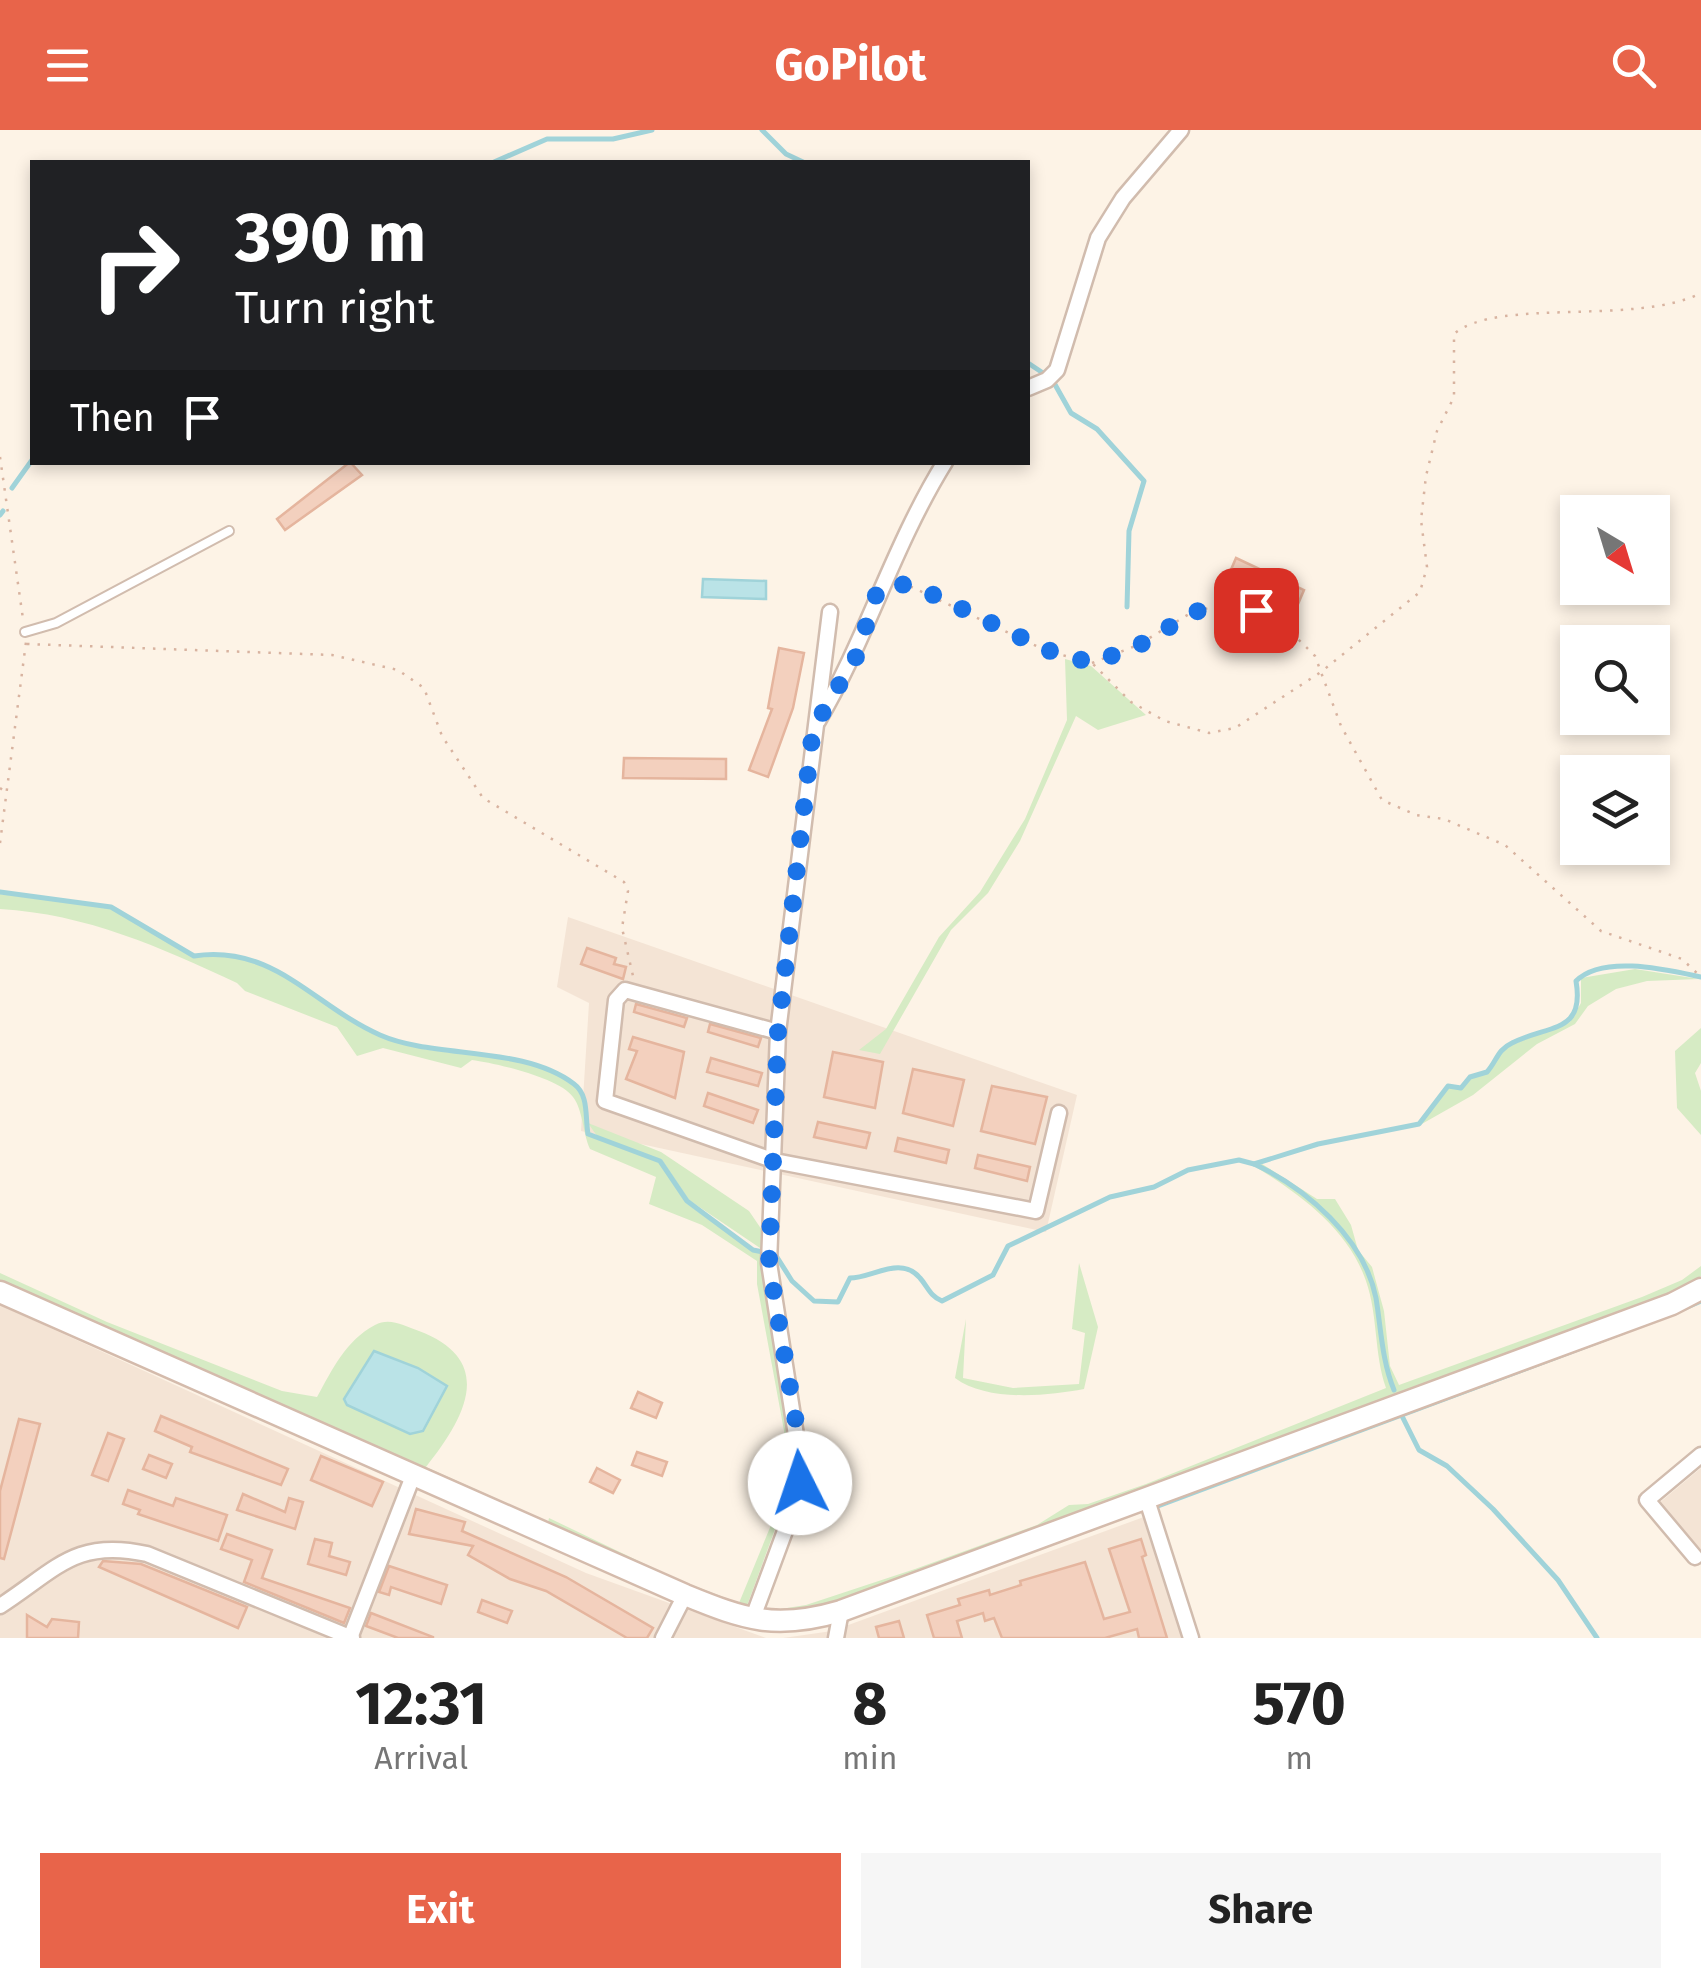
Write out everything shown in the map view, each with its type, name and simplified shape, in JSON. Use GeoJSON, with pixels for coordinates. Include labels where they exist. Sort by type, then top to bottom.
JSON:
{"type":"FeatureCollection","features":[{"type":"Feature","properties":{"kind":"main road"},"geometry":{"type":"LineString","coordinates":[[0,1292],[685,1595],[752,1620],[801,1622],[840,1611],[1672,1304],[1701,1289]]}},
{"type":"Feature","properties":{"kind":"street"},"geometry":{"type":"LineString","coordinates":[[1030,387],[1047,380],[1056,370],[1098,238],[1123,198],[1180,130]]}},
{"type":"Feature","properties":{"kind":"street"},"geometry":{"type":"LineString","coordinates":[[813,729],[856,657],[877,592],[902,536],[943,465]]}},
{"type":"Feature","properties":{"kind":"street"},"geometry":{"type":"LineString","coordinates":[[752,1620],[785,1531],[801,1467],[769,1264],[778,1032],[830,612]]}},
{"type":"Feature","properties":{"kind":"street"},"geometry":{"type":"LineString","coordinates":[[778,1032],[626,990],[616,1000],[606,1101],[775,1160],[1036,1211],[1059,1113]]}},
{"type":"Feature","properties":{"kind":"street"},"geometry":{"type":"LineString","coordinates":[[1695,1556],[1647,1500],[1701,1455]]}},
{"type":"Feature","properties":{"kind":"street"},"geometry":{"type":"LineString","coordinates":[[0,1606],[82,1551],[124,1549],[147,1554],[350,1638],[412,1476]]}},
{"type":"Feature","properties":{"kind":"street"},"geometry":{"type":"LineString","coordinates":[[1146,1497],[1190,1638]]}},
{"type":"Feature","properties":{"kind":"street"},"geometry":{"type":"LineString","coordinates":[[663,1638],[685,1595]]}},
{"type":"Feature","properties":{"kind":"street"},"geometry":{"type":"LineString","coordinates":[[836,1638],[840,1611]]}},
{"type":"Feature","properties":{"kind":"lane"},"geometry":{"type":"LineString","coordinates":[[25,632],[56,623],[229,532]]}},
{"type":"Feature","properties":{"kind":"path"},"geometry":{"type":"LineString","coordinates":[[877,592],[888,584],[913,585],[1047,650],[1092,663],[1147,713],[1209,733],[1235,728],[1321,672],[1420,592],[1427,567],[1422,520],[1426,476],[1437,431],[1454,397],[1454,334],[1472,324],[1532,314],[1678,306],[1701,293]]}},
{"type":"Feature","properties":{"kind":"path"},"geometry":{"type":"LineString","coordinates":[[0,458],[26,644],[0,843]]}},
{"type":"Feature","properties":{"kind":"path"},"geometry":{"type":"LineString","coordinates":[[1092,663],[1138,646],[1194,612],[1235,603],[1256,610],[1296,637],[1315,656],[1341,726],[1382,800],[1416,815],[1444,819],[1505,845],[1601,931],[1682,959],[1701,977]]}},
{"type":"Feature","properties":{"kind":"path"},"geometry":{"type":"LineString","coordinates":[[26,644],[332,654],[398,670],[424,688],[442,736],[484,798],[624,882],[628,891],[622,928],[633,976],[626,990]]}},
{"type":"Feature","properties":{"kind":"path"},"geometry":{"type":"LineString","coordinates":[[0,788],[9,794]]}},
{"type":"Feature","properties":{"kind":"shaded area"},"geometry":{"type":"Polygon","coordinates":[[[568,917],[1077,1095],[1046,1232],[581,1131],[589,1003],[557,987],[568,917]]]}},
{"type":"Feature","properties":{"kind":"shaded area"},"geometry":{"type":"Polygon","coordinates":[[[0,1305],[586,1573],[766,1638],[0,1638],[0,1305]]]}},
{"type":"Feature","properties":{"kind":"shaded area"},"geometry":{"type":"Polygon","coordinates":[[[1701,1468],[1701,1550],[1658,1504],[1701,1468]]]}},
{"type":"Feature","properties":{"kind":"shaded area"},"geometry":{"type":"Polygon","coordinates":[[[1152,1514],[1200,1638],[783,1638],[832,1631],[1152,1514]]]}},
{"type":"Feature","properties":{"kind":"green space"},"geometry":{"type":"Polygon","coordinates":[[[1065,659],[1091,666],[1146,715],[1098,730],[1076,716],[1020,841],[988,893],[951,930],[880,1054],[859,1050],[886,1029],[939,937],[980,892],[1025,819],[1067,720],[1065,659]]]}},
{"type":"Feature","properties":{"kind":"green space"},"geometry":{"type":"Polygon","coordinates":[[[0,894],[111,908],[193,957],[221,956],[269,969],[379,1036],[426,1049],[528,1064],[551,1072],[577,1090],[583,1101],[587,1135],[659,1162],[686,1203],[752,1251],[762,1254],[796,1472],[744,1614],[547,1527],[549,1518],[676,1579],[739,1603],[792,1474],[757,1284],[757,1261],[702,1225],[649,1204],[656,1177],[590,1149],[576,1102],[555,1084],[511,1068],[472,1060],[461,1068],[383,1048],[357,1056],[337,1027],[245,991],[237,983],[122,934],[62,918],[0,909],[0,894]]]}},
{"type":"Feature","properties":{"kind":"green space"},"geometry":{"type":"Polygon","coordinates":[[[1635,969],[1699,979],[1647,981],[1616,989],[1588,1006],[1575,1024],[1537,1044],[1473,1095],[1420,1125],[1448,1088],[1462,1089],[1471,1079],[1488,1073],[1500,1053],[1511,1045],[1570,1022],[1581,1003],[1581,978],[1635,969]]]}},
{"type":"Feature","properties":{"kind":"green space"},"geometry":{"type":"Polygon","coordinates":[[[1701,1028],[1701,1063],[1695,1073],[1701,1091],[1701,1135],[1677,1108],[1675,1051],[1701,1028]]]}},
{"type":"Feature","properties":{"kind":"green space"},"geometry":{"type":"Polygon","coordinates":[[[588,1123],[661,1152],[749,1211],[764,1233],[763,1250],[689,1200],[662,1160],[597,1136],[588,1123]]]}},
{"type":"Feature","properties":{"kind":"green space"},"geometry":{"type":"Polygon","coordinates":[[[1262,1164],[1317,1199],[1335,1199],[1351,1225],[1358,1250],[1372,1267],[1384,1311],[1390,1366],[1399,1385],[1642,1297],[1682,1280],[1701,1266],[1701,1276],[1681,1291],[843,1602],[816,1609],[774,1610],[806,1605],[1037,1525],[1069,1505],[1088,1504],[1146,1484],[1386,1388],[1370,1294],[1358,1262],[1320,1214],[1254,1166],[1262,1164]]]}},
{"type":"Feature","properties":{"kind":"green space"},"geometry":{"type":"Polygon","coordinates":[[[1079,1263],[1098,1327],[1084,1389],[1053,1394],[1000,1394],[968,1386],[955,1378],[966,1319],[963,1378],[1013,1388],[1079,1384],[1085,1333],[1072,1329],[1079,1263]]]}},
{"type":"Feature","properties":{"kind":"green space"},"geometry":{"type":"Polygon","coordinates":[[[0,1273],[107,1322],[282,1391],[317,1397],[341,1356],[365,1331],[386,1322],[419,1331],[444,1343],[459,1358],[466,1375],[461,1411],[426,1467],[537,1517],[534,1521],[0,1285],[0,1273]]]}},
{"type":"Feature","properties":{"kind":"water"},"geometry":{"type":"Polygon","coordinates":[[[703,579],[766,581],[766,599],[702,597],[703,579]]]}},
{"type":"Feature","properties":{"kind":"water"},"geometry":{"type":"Polygon","coordinates":[[[374,1351],[418,1368],[447,1386],[423,1431],[410,1434],[347,1405],[344,1399],[374,1351]]]}},
{"type":"Feature","properties":{"kind":"building"},"geometry":{"type":"Polygon","coordinates":[[[346,465],[353,465],[362,475],[285,530],[277,519],[346,465]]]}},
{"type":"Feature","properties":{"kind":"building"},"geometry":{"type":"Polygon","coordinates":[[[1236,558],[1304,590],[1298,604],[1230,572],[1236,558]]]}},
{"type":"Feature","properties":{"kind":"building"},"geometry":{"type":"Polygon","coordinates":[[[779,648],[804,653],[793,708],[768,777],[749,770],[772,709],[768,708],[779,648]]]}},
{"type":"Feature","properties":{"kind":"building"},"geometry":{"type":"Polygon","coordinates":[[[624,758],[726,759],[726,779],[623,778],[624,758]]]}},
{"type":"Feature","properties":{"kind":"building"},"geometry":{"type":"Polygon","coordinates":[[[587,948],[616,958],[614,964],[626,967],[623,979],[581,964],[587,948]]]}},
{"type":"Feature","properties":{"kind":"building"},"geometry":{"type":"Polygon","coordinates":[[[636,1004],[687,1018],[684,1027],[634,1012],[636,1004]]]}},
{"type":"Feature","properties":{"kind":"building"},"geometry":{"type":"Polygon","coordinates":[[[710,1024],[761,1038],[758,1047],[708,1032],[710,1024]]]}},
{"type":"Feature","properties":{"kind":"building"},"geometry":{"type":"Polygon","coordinates":[[[633,1037],[684,1052],[675,1098],[626,1079],[637,1051],[629,1049],[633,1037]]]}},
{"type":"Feature","properties":{"kind":"building"},"geometry":{"type":"Polygon","coordinates":[[[833,1052],[883,1062],[875,1108],[824,1097],[833,1052]]]}},
{"type":"Feature","properties":{"kind":"building"},"geometry":{"type":"Polygon","coordinates":[[[711,1058],[762,1073],[758,1086],[707,1072],[711,1058]]]}},
{"type":"Feature","properties":{"kind":"building"},"geometry":{"type":"Polygon","coordinates":[[[913,1069],[964,1080],[953,1126],[903,1113],[913,1069]]]}},
{"type":"Feature","properties":{"kind":"building"},"geometry":{"type":"Polygon","coordinates":[[[992,1086],[1047,1097],[1035,1144],[981,1131],[992,1086]]]}},
{"type":"Feature","properties":{"kind":"building"},"geometry":{"type":"Polygon","coordinates":[[[708,1093],[758,1110],[753,1123],[704,1106],[708,1093]]]}},
{"type":"Feature","properties":{"kind":"building"},"geometry":{"type":"Polygon","coordinates":[[[818,1122],[870,1133],[866,1148],[814,1137],[818,1122]]]}},
{"type":"Feature","properties":{"kind":"building"},"geometry":{"type":"Polygon","coordinates":[[[898,1138],[949,1150],[946,1163],[895,1151],[898,1138]]]}},
{"type":"Feature","properties":{"kind":"building"},"geometry":{"type":"Polygon","coordinates":[[[978,1155],[1030,1167],[1027,1181],[975,1168],[978,1155]]]}},
{"type":"Feature","properties":{"kind":"building"},"geometry":{"type":"Polygon","coordinates":[[[638,1392],[662,1403],[656,1418],[631,1408],[638,1392]]]}},
{"type":"Feature","properties":{"kind":"building"},"geometry":{"type":"Polygon","coordinates":[[[161,1416],[288,1469],[281,1485],[190,1452],[192,1447],[155,1431],[161,1416]]]}},
{"type":"Feature","properties":{"kind":"building"},"geometry":{"type":"Polygon","coordinates":[[[19,1419],[40,1424],[4,1559],[0,1558],[0,1491],[19,1419]]]}},
{"type":"Feature","properties":{"kind":"building"},"geometry":{"type":"Polygon","coordinates":[[[108,1433],[124,1439],[108,1481],[92,1475],[108,1433]]]}},
{"type":"Feature","properties":{"kind":"building"},"geometry":{"type":"Polygon","coordinates":[[[637,1452],[667,1462],[662,1476],[632,1465],[637,1452]]]}},
{"type":"Feature","properties":{"kind":"building"},"geometry":{"type":"Polygon","coordinates":[[[149,1455],[172,1464],[166,1478],[143,1469],[149,1455]]]}},
{"type":"Feature","properties":{"kind":"building"},"geometry":{"type":"Polygon","coordinates":[[[321,1456],[383,1482],[372,1506],[311,1480],[321,1456]]]}},
{"type":"Feature","properties":{"kind":"building"},"geometry":{"type":"Polygon","coordinates":[[[597,1468],[620,1480],[613,1493],[590,1482],[597,1468]]]}},
{"type":"Feature","properties":{"kind":"building"},"geometry":{"type":"Polygon","coordinates":[[[128,1490],[173,1506],[176,1498],[227,1515],[218,1541],[138,1514],[140,1510],[123,1504],[128,1490]]]}},
{"type":"Feature","properties":{"kind":"building"},"geometry":{"type":"Polygon","coordinates":[[[243,1494],[285,1512],[289,1498],[303,1502],[295,1529],[237,1510],[243,1494]]]}},
{"type":"Feature","properties":{"kind":"building"},"geometry":{"type":"Polygon","coordinates":[[[416,1509],[465,1522],[462,1531],[566,1577],[653,1628],[647,1638],[627,1638],[546,1591],[510,1579],[468,1555],[473,1546],[409,1534],[416,1509]]]}},
{"type":"Feature","properties":{"kind":"building"},"geometry":{"type":"Polygon","coordinates":[[[227,1534],[272,1550],[262,1578],[350,1608],[344,1623],[244,1582],[252,1560],[221,1549],[227,1534]]]}},
{"type":"Feature","properties":{"kind":"building"},"geometry":{"type":"Polygon","coordinates":[[[315,1539],[332,1543],[329,1556],[350,1562],[346,1575],[308,1564],[315,1539]]]}},
{"type":"Feature","properties":{"kind":"building"},"geometry":{"type":"Polygon","coordinates":[[[1141,1539],[1146,1555],[1142,1557],[1167,1638],[1139,1638],[1137,1629],[1105,1638],[1002,1638],[994,1618],[985,1621],[983,1613],[957,1621],[962,1638],[934,1638],[927,1615],[960,1605],[958,1599],[989,1590],[990,1595],[1021,1585],[1020,1581],[1085,1562],[1104,1619],[1130,1612],[1109,1549],[1141,1539]]]}},
{"type":"Feature","properties":{"kind":"building"},"geometry":{"type":"Polygon","coordinates":[[[103,1561],[141,1564],[247,1607],[238,1628],[99,1567],[103,1561]]]}},
{"type":"Feature","properties":{"kind":"building"},"geometry":{"type":"Polygon","coordinates":[[[389,1566],[447,1585],[441,1604],[391,1587],[389,1595],[379,1592],[389,1566]]]}},
{"type":"Feature","properties":{"kind":"building"},"geometry":{"type":"Polygon","coordinates":[[[482,1600],[512,1611],[507,1623],[478,1612],[482,1600]]]}},
{"type":"Feature","properties":{"kind":"building"},"geometry":{"type":"Polygon","coordinates":[[[371,1613],[433,1638],[398,1638],[366,1626],[371,1613]]]}},
{"type":"Feature","properties":{"kind":"building"},"geometry":{"type":"Polygon","coordinates":[[[27,1615],[47,1627],[52,1619],[79,1622],[78,1638],[27,1638],[27,1615]]]}},
{"type":"Feature","properties":{"kind":"building"},"geometry":{"type":"Polygon","coordinates":[[[899,1621],[904,1638],[879,1638],[876,1627],[899,1621]]]}},
{"type":"Feature","properties":{"kind":"waterway"},"geometry":{"type":"LineString","coordinates":[[499,160],[547,139],[613,139],[652,130]]}},
{"type":"Feature","properties":{"kind":"waterway"},"geometry":{"type":"LineString","coordinates":[[762,130],[786,154],[799,160]]}},
{"type":"Feature","properties":{"kind":"waterway"},"geometry":{"type":"LineString","coordinates":[[1030,364],[1046,375]]}},
{"type":"Feature","properties":{"kind":"waterway"},"geometry":{"type":"LineString","coordinates":[[1053,381],[1071,413],[1097,429],[1144,481],[1129,531],[1127,607]]}},
{"type":"Feature","properties":{"kind":"waterway"},"geometry":{"type":"LineString","coordinates":[[12,488],[30,463]]}},
{"type":"Feature","properties":{"kind":"waterway"},"geometry":{"type":"LineString","coordinates":[[0,515],[3,511]]}},
{"type":"Feature","properties":{"kind":"waterway"},"geometry":{"type":"LineString","coordinates":[[0,892],[111,907],[194,956],[248,959],[271,968],[380,1035],[426,1047],[530,1063],[553,1072],[574,1084],[582,1094],[588,1134],[660,1161],[687,1201],[753,1250],[763,1252]]}},
{"type":"Feature","properties":{"kind":"waterway"},"geometry":{"type":"LineString","coordinates":[[775,1254],[792,1281],[814,1301],[838,1302],[850,1278],[895,1268],[912,1271],[942,1301],[993,1275],[1008,1246],[1110,1197],[1154,1187],[1188,1170],[1239,1160],[1254,1164],[1318,1144],[1419,1124],[1448,1086],[1461,1088],[1470,1077],[1487,1072],[1507,1046],[1569,1019],[1575,1010],[1576,981],[1588,973],[1636,966],[1701,977]]}},
{"type":"Feature","properties":{"kind":"waterway"},"geometry":{"type":"LineString","coordinates":[[1254,1164],[1312,1201],[1330,1217],[1359,1255],[1376,1298],[1384,1356],[1394,1390]]}},
{"type":"Feature","properties":{"kind":"waterway"},"geometry":{"type":"LineString","coordinates":[[1685,1308],[1701,1301]]}},
{"type":"Feature","properties":{"kind":"waterway"},"geometry":{"type":"LineString","coordinates":[[1158,1506],[1624,1332]]}},
{"type":"Feature","properties":{"kind":"waterway"},"geometry":{"type":"LineString","coordinates":[[1402,1416],[1419,1450],[1447,1466],[1493,1509],[1558,1580],[1597,1638]]}},
{"type":"Feature","properties":{"kind":"route"},"geometry":{"type":"LineString","coordinates":[[800,1483],[800,1446],[769,1264],[778,1032],[813,729],[856,657],[877,592],[888,584],[913,585],[1047,650],[1092,663],[1138,646],[1194,612],[1235,603],[1256,610]]}}]}
